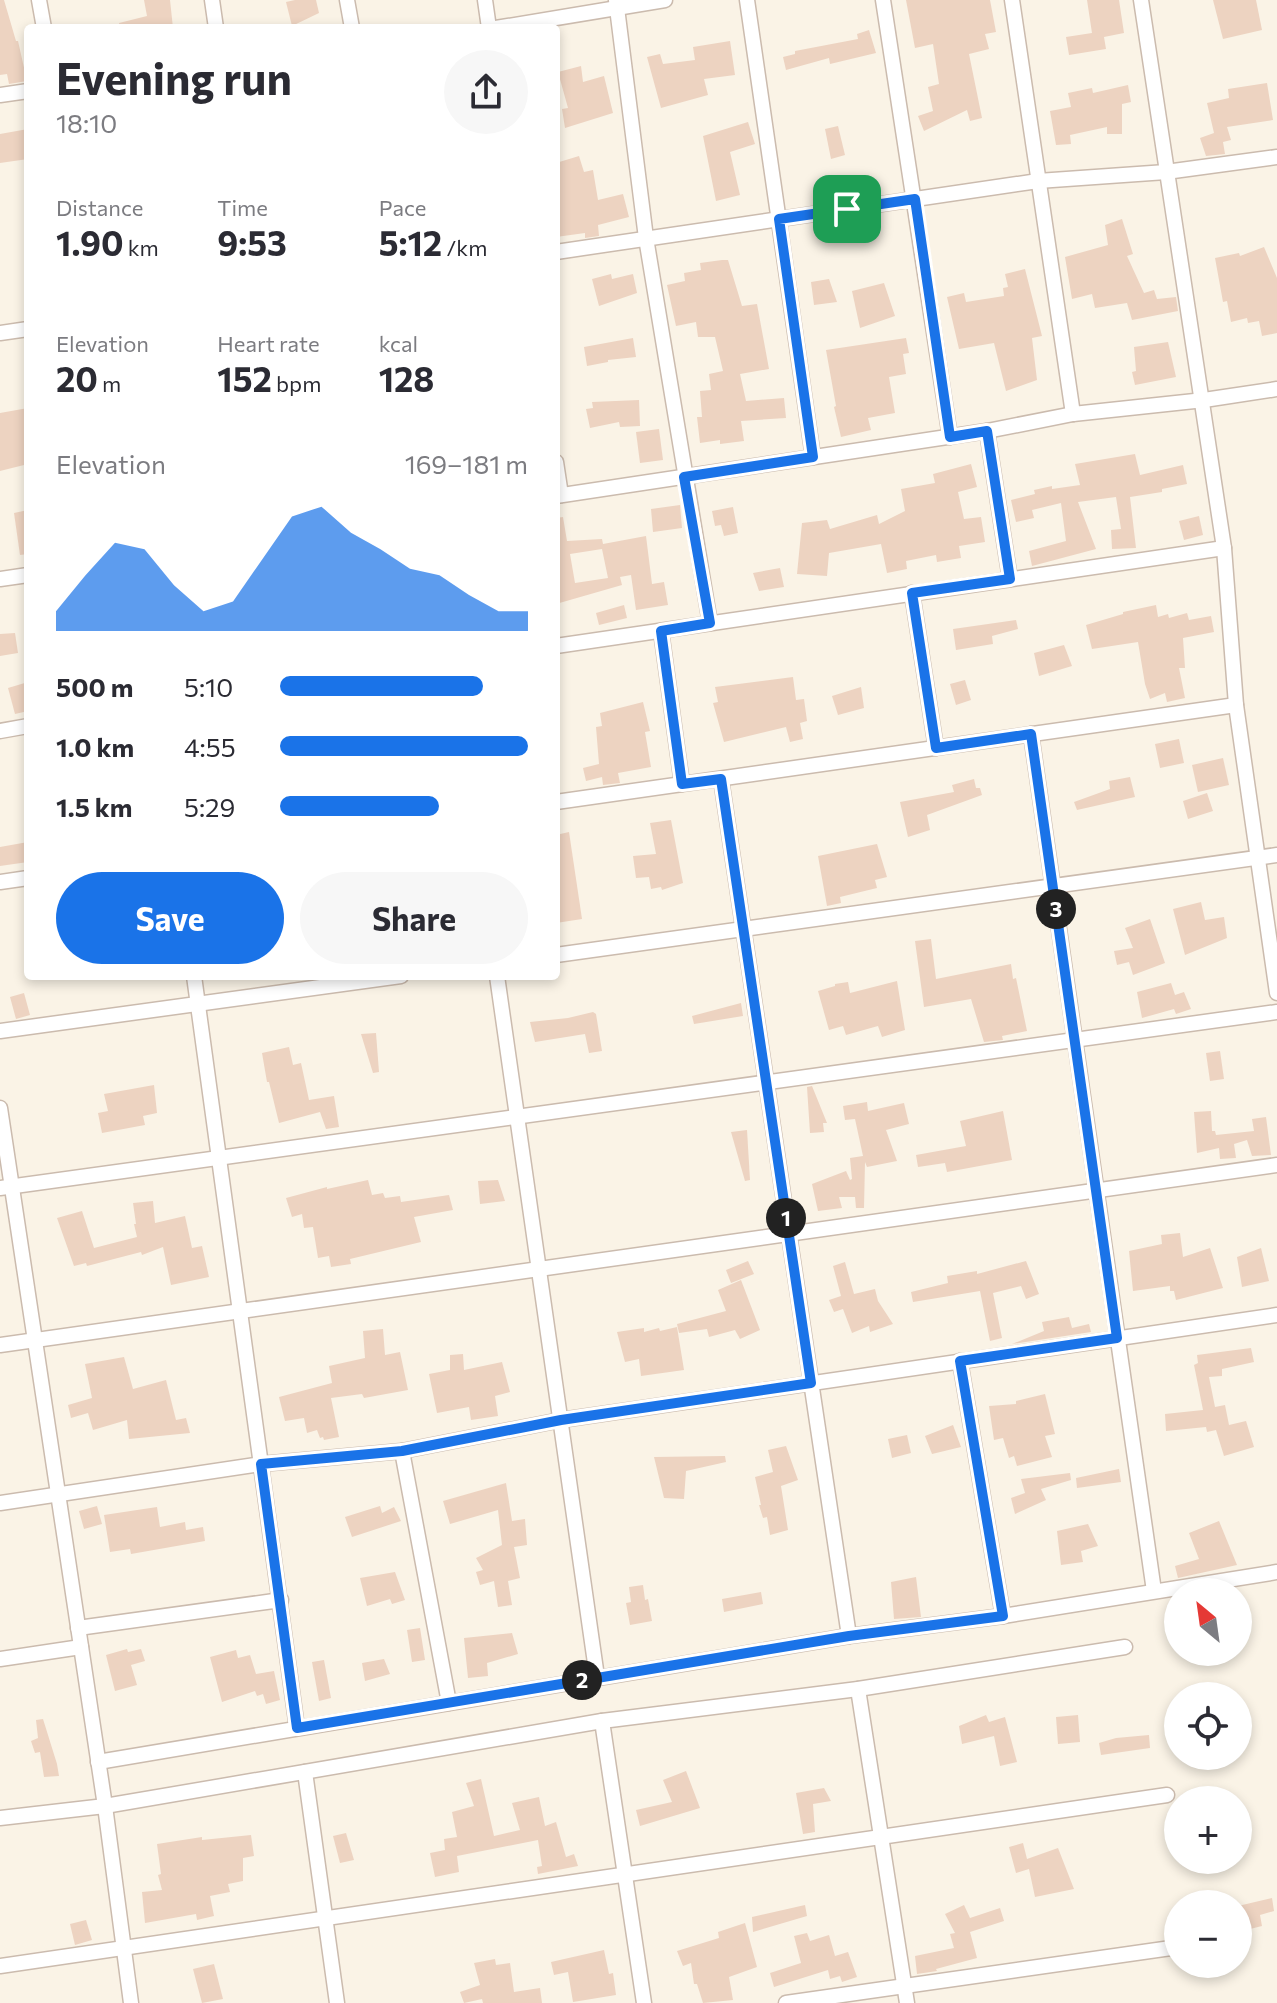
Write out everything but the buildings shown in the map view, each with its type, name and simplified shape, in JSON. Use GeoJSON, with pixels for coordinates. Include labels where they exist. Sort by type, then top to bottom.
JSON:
{"type":"FeatureCollection","features":[{"type":"Feature","properties":{"kind":"street"},"geometry":{"type":"LineString","coordinates":[[39,0],[43,24]]}},
{"type":"Feature","properties":{"kind":"street"},"geometry":{"type":"LineString","coordinates":[[212,0],[215,24]]}},
{"type":"Feature","properties":{"kind":"street"},"geometry":{"type":"LineString","coordinates":[[347,0],[351,24]]}},
{"type":"Feature","properties":{"kind":"street"},"geometry":{"type":"LineString","coordinates":[[485,0],[488,24]]}},
{"type":"Feature","properties":{"kind":"street"},"geometry":{"type":"LineString","coordinates":[[516,24],[616,4],[665,0]]}},
{"type":"Feature","properties":{"kind":"street"},"geometry":{"type":"LineString","coordinates":[[747,0],[813,457]]}},
{"type":"Feature","properties":{"kind":"street"},"geometry":{"type":"LineString","coordinates":[[883,0],[950,437]]}},
{"type":"Feature","properties":{"kind":"street"},"geometry":{"type":"LineString","coordinates":[[1012,0],[1073,414]]}},
{"type":"Feature","properties":{"kind":"street"},"geometry":{"type":"LineString","coordinates":[[1141,0],[1204,400],[1224,548],[1236,705],[1277,993]]}},
{"type":"Feature","properties":{"kind":"street"},"geometry":{"type":"LineString","coordinates":[[616,4],[646,238],[710,623]]}},
{"type":"Feature","properties":{"kind":"street"},"geometry":{"type":"LineString","coordinates":[[0,95],[24,92]]}},
{"type":"Feature","properties":{"kind":"street"},"geometry":{"type":"LineString","coordinates":[[560,251],[1038,181],[1166,172],[1277,157]]}},
{"type":"Feature","properties":{"kind":"street"},"geometry":{"type":"LineString","coordinates":[[0,333],[24,330]]}},
{"type":"Feature","properties":{"kind":"street"},"geometry":{"type":"LineString","coordinates":[[560,496],[950,437],[1073,414],[1277,389]]}},
{"type":"Feature","properties":{"kind":"street"},"geometry":{"type":"LineString","coordinates":[[987,431],[1010,579]]}},
{"type":"Feature","properties":{"kind":"street"},"geometry":{"type":"LineString","coordinates":[[560,645],[1224,548]]}},
{"type":"Feature","properties":{"kind":"street"},"geometry":{"type":"LineString","coordinates":[[0,579],[24,576]]}},
{"type":"Feature","properties":{"kind":"street"},"geometry":{"type":"LineString","coordinates":[[912,593],[936,748]]}},
{"type":"Feature","properties":{"kind":"street"},"geometry":{"type":"LineString","coordinates":[[661,631],[682,784]]}},
{"type":"Feature","properties":{"kind":"street"},"geometry":{"type":"LineString","coordinates":[[560,801],[1236,705]]}},
{"type":"Feature","properties":{"kind":"street"},"geometry":{"type":"LineString","coordinates":[[0,731],[24,727]]}},
{"type":"Feature","properties":{"kind":"street"},"geometry":{"type":"LineString","coordinates":[[1031,734],[1154,1591]]}},
{"type":"Feature","properties":{"kind":"street"},"geometry":{"type":"LineString","coordinates":[[721,779],[849,1636]]}},
{"type":"Feature","properties":{"kind":"street"},"geometry":{"type":"LineString","coordinates":[[560,954],[1277,855]]}},
{"type":"Feature","properties":{"kind":"street"},"geometry":{"type":"LineString","coordinates":[[0,882],[24,879]]}},
{"type":"Feature","properties":{"kind":"street"},"geometry":{"type":"LineString","coordinates":[[195,980],[297,1728]]}},
{"type":"Feature","properties":{"kind":"street"},"geometry":{"type":"LineString","coordinates":[[0,1031],[372,980]]}},
{"type":"Feature","properties":{"kind":"street"},"geometry":{"type":"LineString","coordinates":[[498,980],[597,1677]]}},
{"type":"Feature","properties":{"kind":"street"},"geometry":{"type":"LineString","coordinates":[[6,1187],[1277,1012]]}},
{"type":"Feature","properties":{"kind":"street"},"geometry":{"type":"LineString","coordinates":[[0,1108],[6,1187],[35,1339],[105,1806],[131,2003]]}},
{"type":"Feature","properties":{"kind":"street"},"geometry":{"type":"LineString","coordinates":[[0,1345],[1277,1165]]}},
{"type":"Feature","properties":{"kind":"street"},"geometry":{"type":"LineString","coordinates":[[0,1503],[261,1464],[402,1451],[561,1420],[1277,1315]]}},
{"type":"Feature","properties":{"kind":"street"},"geometry":{"type":"LineString","coordinates":[[960,1361],[1003,1616]]}},
{"type":"Feature","properties":{"kind":"street"},"geometry":{"type":"LineString","coordinates":[[402,1451],[449,1703]]}},
{"type":"Feature","properties":{"kind":"street"},"geometry":{"type":"LineString","coordinates":[[98,1762],[849,1636],[1003,1616],[1277,1572]]}},
{"type":"Feature","properties":{"kind":"street"},"geometry":{"type":"LineString","coordinates":[[78,1628],[281,1600]]}},
{"type":"Feature","properties":{"kind":"street"},"geometry":{"type":"LineString","coordinates":[[0,1659],[81,1647]]}},
{"type":"Feature","properties":{"kind":"street"},"geometry":{"type":"LineString","coordinates":[[0,1818],[105,1806],[602,1721],[858,1689],[1125,1647]]}},
{"type":"Feature","properties":{"kind":"street"},"geometry":{"type":"LineString","coordinates":[[858,1689],[907,2003]]}},
{"type":"Feature","properties":{"kind":"street"},"geometry":{"type":"LineString","coordinates":[[602,1721],[644,2003]]}},
{"type":"Feature","properties":{"kind":"street"},"geometry":{"type":"LineString","coordinates":[[305,1772],[337,2003]]}},
{"type":"Feature","properties":{"kind":"street"},"geometry":{"type":"LineString","coordinates":[[0,1966],[1164,1795]]}},
{"type":"Feature","properties":{"kind":"street"},"geometry":{"type":"LineString","coordinates":[[786,2003],[1164,1949]]}},
{"type":"Feature","properties":{"kind":"route"},"geometry":{"type":"LineString","coordinates":[[915,199],[950,437],[987,431],[1010,579],[912,593],[936,748],[1031,734],[1117,1338],[960,1361],[1003,1616],[849,1636],[297,1728],[261,1464],[402,1451],[561,1420],[811,1383],[721,779],[682,784],[661,631],[710,623],[684,477],[813,457],[779,219],[847,209],[915,199]]}}]}
